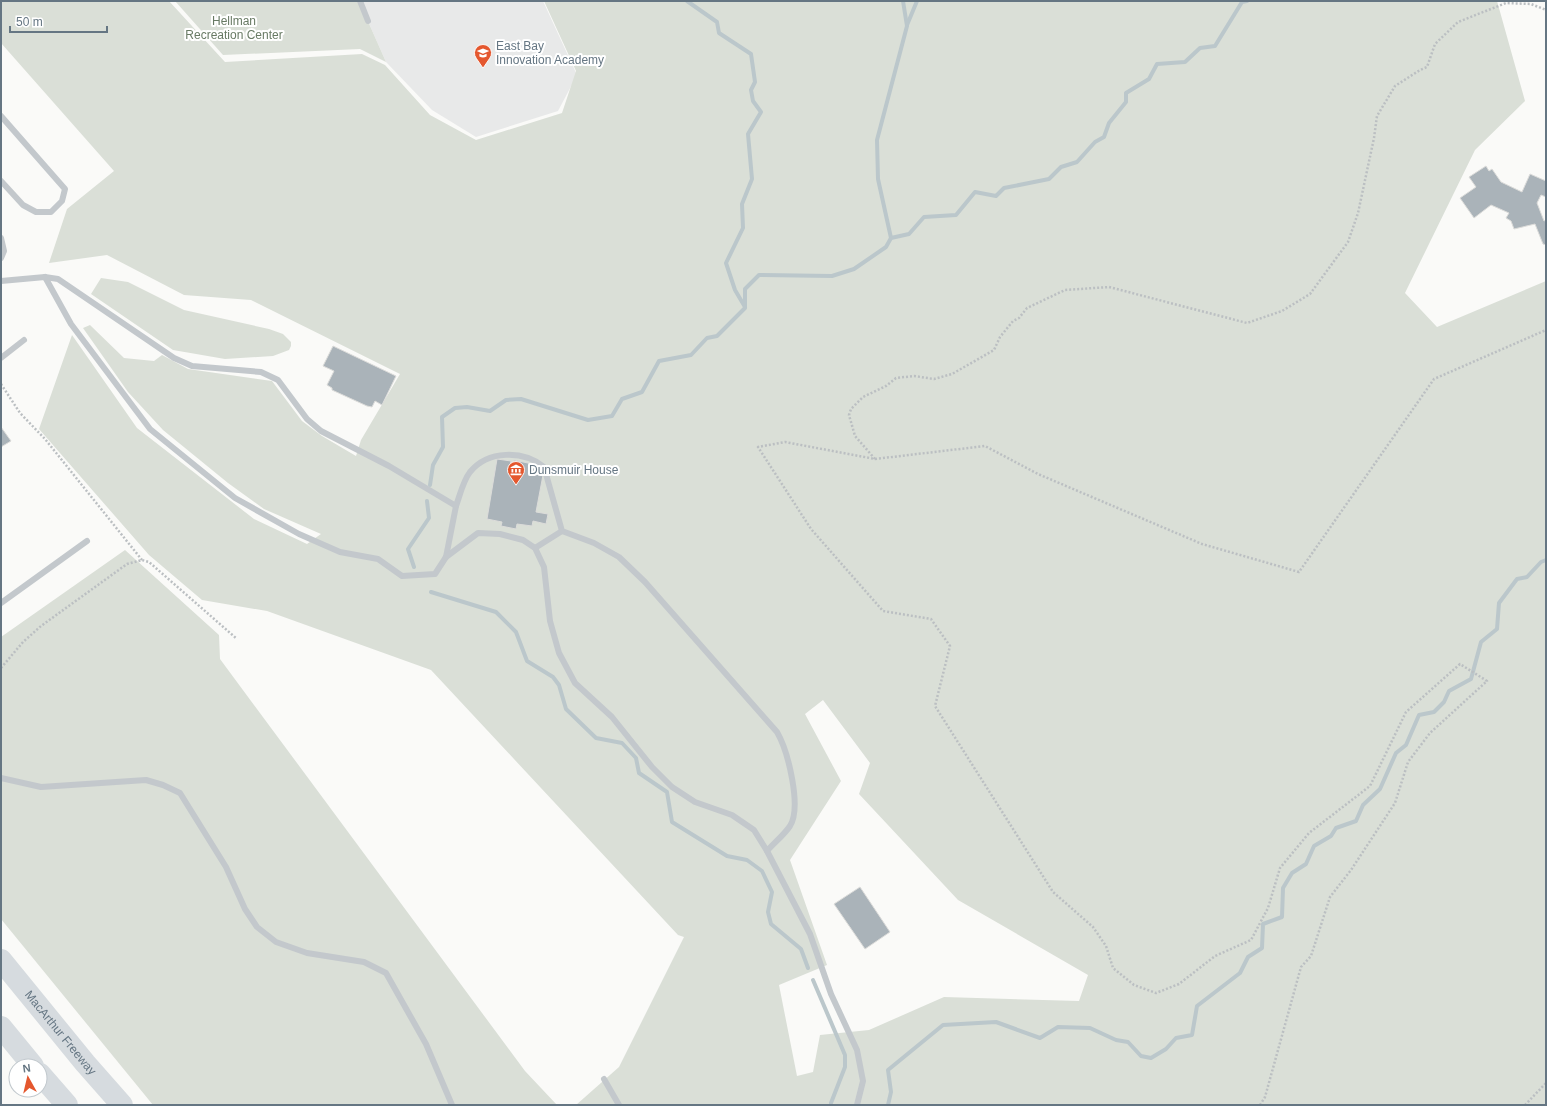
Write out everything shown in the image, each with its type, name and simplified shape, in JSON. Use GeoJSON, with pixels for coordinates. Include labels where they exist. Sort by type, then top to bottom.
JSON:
{"type":"FeatureCollection","features":[{"type":"Feature","properties":{"kind":"highway","name":"MacArthur Freeway"},"geometry":{"type":"LineString","coordinates":[[1,960],[80,1058],[122,1105]]}},
{"type":"Feature","properties":{"kind":"highway"},"geometry":{"type":"LineString","coordinates":[[1,1027],[26,1058]]}},
{"type":"Feature","properties":{"kind":"highway"},"geometry":{"type":"LineString","coordinates":[[48,1083],[67,1105]]}},
{"type":"Feature","properties":{"kind":"lane"},"geometry":{"type":"LineString","coordinates":[[360,1],[368,21]]}},
{"type":"Feature","properties":{"kind":"lane"},"geometry":{"type":"LineString","coordinates":[[1,116],[65,189],[62,201],[51,212],[36,212],[23,205],[1,181]]}},
{"type":"Feature","properties":{"kind":"lane"},"geometry":{"type":"LineString","coordinates":[[1,238],[4,251],[1,258]]}},
{"type":"Feature","properties":{"kind":"lane"},"geometry":{"type":"LineString","coordinates":[[45,277],[71,324],[150,429],[235,498],[299,534],[340,552],[378,559],[402,576],[435,574],[446,557],[478,534],[500,534],[523,540],[535,548],[544,567],[550,621],[559,653],[575,683],[612,717],[652,767],[672,787],[696,802],[732,814],[754,830],[767,851],[810,934],[831,994],[857,1050],[862,1081],[857,1105]]}},
{"type":"Feature","properties":{"kind":"lane"},"geometry":{"type":"LineString","coordinates":[[1,281],[45,277],[58,279],[174,358],[192,366],[261,372],[278,380],[307,419],[321,431],[390,466],[456,506]]}},
{"type":"Feature","properties":{"kind":"lane"},"geometry":{"type":"LineString","coordinates":[[1,358],[24,340]]}},
{"type":"Feature","properties":{"kind":"lane"},"geometry":{"type":"LineString","coordinates":[[446,557],[456,506],[469,473],[477,464],[492,456],[518,456],[535,460],[544,467],[562,531]]}},
{"type":"Feature","properties":{"kind":"lane"},"geometry":{"type":"LineString","coordinates":[[535,548],[562,531]]}},
{"type":"Feature","properties":{"kind":"lane"},"geometry":{"type":"LineString","coordinates":[[562,531],[594,543],[619,557],[645,582],[777,732],[784,744],[789,758],[796,809],[790,826],[767,851]]}},
{"type":"Feature","properties":{"kind":"lane"},"geometry":{"type":"LineString","coordinates":[[1,603],[87,541]]}},
{"type":"Feature","properties":{"kind":"lane"},"geometry":{"type":"LineString","coordinates":[[1,778],[41,786],[146,780],[163,785],[180,793],[226,867],[245,909],[257,927],[276,942],[307,953],[364,962],[386,973],[426,1044],[445,1085],[452,1105]]}},
{"type":"Feature","properties":{"kind":"lane"},"geometry":{"type":"LineString","coordinates":[[604,1079],[619,1105]]}},
{"type":"Feature","properties":{"kind":"path"},"geometry":{"type":"LineString","coordinates":[[875,459],[855,436],[849,415],[851,409],[863,397],[886,386],[896,378],[914,376],[934,379],[952,374],[994,350],[1000,336],[1012,321],[1019,318],[1027,308],[1046,301],[1065,290],[1109,287],[1247,323],[1282,311],[1310,294],[1348,242],[1358,213],[1377,116],[1395,86],[1420,70],[1427,68],[1435,44],[1458,22],[1506,3],[1531,4],[1546,10]]}},
{"type":"Feature","properties":{"kind":"path"},"geometry":{"type":"LineString","coordinates":[[1260,1105],[1265,1098],[1301,967],[1311,956],[1330,897],[1351,870],[1395,803],[1408,762],[1430,733],[1487,681],[1460,664],[1406,712],[1370,786],[1309,833],[1280,868],[1268,908],[1251,940],[1215,956],[1178,984],[1156,993],[1134,985],[1113,968],[1106,946],[1093,927],[1053,892],[935,706],[950,646],[931,619],[883,611],[811,529],[758,447],[785,442],[875,459],[985,446],[1038,474],[1202,544],[1299,572],[1434,380],[1546,330]]}},
{"type":"Feature","properties":{"kind":"path"},"geometry":{"type":"LineString","coordinates":[[1,384],[20,413],[45,439],[142,560]]}},
{"type":"Feature","properties":{"kind":"path"},"geometry":{"type":"LineString","coordinates":[[1,668],[23,642],[41,626],[127,564],[142,560],[149,562],[237,639]]}},
{"type":"Feature","properties":{"kind":"path"},"geometry":{"type":"LineString","coordinates":[[1525,1105],[1546,1083]]}},
{"type":"Feature","properties":{"kind":"shaded area","name":"East Bay Innovation Academy"},"geometry":{"type":"Polygon","coordinates":[[[359,1],[543,1],[577,75],[558,111],[476,137],[432,110],[386,62],[359,1]]]}},
{"type":"Feature","properties":{"kind":"green space"},"geometry":{"type":"Polygon","coordinates":[[[1,1],[169,1],[225,62],[362,54],[385,65],[430,115],[476,140],[562,113],[576,71],[544,1],[1497,1],[1525,101],[1475,150],[1405,293],[1437,327],[1546,281],[1546,1105],[576,1105],[619,1067],[684,937],[678,935],[431,670],[267,611],[202,600],[149,555],[39,429],[72,335],[137,428],[254,519],[307,544],[321,534],[264,509],[228,483],[163,430],[128,392],[83,328],[90,325],[124,358],[154,361],[162,355],[188,369],[272,381],[302,421],[322,436],[356,456],[361,440],[400,374],[251,300],[184,295],[107,255],[49,263],[67,209],[114,171],[1,43],[1,1]],[[823,700],[805,714],[841,781],[790,860],[827,965],[779,985],[797,1076],[813,1072],[820,1035],[869,1030],[944,997],[1079,1001],[1088,975],[958,900],[859,794],[870,763],[823,700]]]}},
{"type":"Feature","properties":{"kind":"green space","name":"Hellman Recreation Center"},"geometry":{"type":"Polygon","coordinates":[[[175,1],[359,1],[386,62],[360,49],[223,55],[175,1]]]}},
{"type":"Feature","properties":{"kind":"green space"},"geometry":{"type":"Polygon","coordinates":[[[101,278],[128,282],[184,310],[269,329],[283,334],[291,342],[291,346],[289,350],[273,356],[225,359],[173,350],[91,294],[101,278]]]}},
{"type":"Feature","properties":{"kind":"green space"},"geometry":{"type":"Polygon","coordinates":[[[125,550],[219,635],[220,659],[525,1071],[557,1105],[153,1105],[1,919],[1,637],[125,550]]]}},
{"type":"Feature","properties":{"kind":"building"},"geometry":{"type":"Polygon","coordinates":[[[1486,166],[1489,171],[1492,169],[1501,182],[1522,192],[1530,174],[1546,181],[1546,197],[1541,195],[1537,203],[1544,221],[1546,220],[1546,245],[1543,244],[1535,224],[1514,229],[1511,221],[1506,218],[1509,213],[1491,205],[1474,218],[1460,198],[1476,187],[1469,177],[1486,166]]]}},
{"type":"Feature","properties":{"kind":"building"},"geometry":{"type":"Polygon","coordinates":[[[333,346],[396,376],[382,405],[375,401],[372,407],[367,406],[332,390],[332,388],[327,385],[334,371],[323,366],[333,346]]]}},
{"type":"Feature","properties":{"kind":"building"},"geometry":{"type":"Polygon","coordinates":[[[1,427],[11,441],[1,447],[1,427]]]}},
{"type":"Feature","properties":{"kind":"building","name":"Dunsmuir House"},"geometry":{"type":"Polygon","coordinates":[[[497,459],[511,461],[509,469],[513,470],[514,460],[537,465],[535,474],[543,475],[536,512],[548,514],[546,524],[533,521],[532,526],[517,524],[516,529],[501,526],[502,522],[487,519],[497,459]]]}},
{"type":"Feature","properties":{"kind":"building"},"geometry":{"type":"Polygon","coordinates":[[[860,887],[890,932],[865,949],[834,904],[860,887]]]}},
{"type":"Feature","properties":{"kind":"waterway"},"geometry":{"type":"LineString","coordinates":[[687,1],[717,22],[719,33],[751,54],[755,82],[751,90],[753,101],[761,112],[748,134],[752,179],[742,204],[743,228],[726,263],[735,290],[745,307]]}},
{"type":"Feature","properties":{"kind":"waterway"},"geometry":{"type":"LineString","coordinates":[[891,238],[878,179],[877,140],[907,26],[903,1]]}},
{"type":"Feature","properties":{"kind":"waterway"},"geometry":{"type":"LineString","coordinates":[[907,25],[917,1]]}},
{"type":"Feature","properties":{"kind":"waterway"},"geometry":{"type":"LineString","coordinates":[[430,485],[433,465],[443,447],[442,417],[455,408],[467,407],[490,411],[506,400],[521,399],[588,420],[612,416],[622,399],[642,392],[659,361],[691,355],[707,338],[717,336],[745,308],[745,289],[759,275],[832,276],[854,269],[886,247],[891,238],[909,234],[924,217],[956,215],[975,192],[996,196],[1004,188],[1049,179],[1061,167],[1077,162],[1095,142],[1104,137],[1109,123],[1126,102],[1126,93],[1149,79],[1157,64],[1185,62],[1200,48],[1215,46],[1242,2],[1247,1]]}},
{"type":"Feature","properties":{"kind":"waterway"},"geometry":{"type":"LineString","coordinates":[[414,567],[408,549],[429,518],[427,501]]}},
{"type":"Feature","properties":{"kind":"waterway"},"geometry":{"type":"LineString","coordinates":[[888,1105],[891,1092],[888,1070],[943,1025],[996,1022],[1040,1038],[1058,1027],[1090,1028],[1116,1040],[1128,1042],[1141,1056],[1151,1058],[1166,1049],[1176,1038],[1192,1035],[1197,1006],[1240,973],[1248,957],[1262,948],[1263,924],[1282,917],[1283,888],[1292,873],[1306,864],[1314,846],[1331,836],[1336,828],[1356,821],[1363,805],[1380,789],[1396,753],[1406,745],[1419,715],[1434,712],[1444,702],[1449,691],[1471,679],[1481,642],[1497,629],[1499,603],[1517,579],[1527,577],[1541,562],[1546,560]]}},
{"type":"Feature","properties":{"kind":"waterway"},"geometry":{"type":"LineString","coordinates":[[431,592],[496,612],[516,632],[527,661],[553,677],[559,685],[566,709],[596,738],[622,743],[636,758],[639,773],[667,792],[672,822],[727,856],[747,860],[762,871],[772,892],[768,912],[771,924],[801,949],[808,968]]}},
{"type":"Feature","properties":{"kind":"waterway"},"geometry":{"type":"LineString","coordinates":[[813,980],[845,1055],[845,1067],[831,1103]]}},
{"type":"Feature","properties":{"kind":"place","name":"East Bay Innovation Academy"},"geometry":{"type":"Point","coordinates":[483,68]}},
{"type":"Feature","properties":{"kind":"place","name":"Dunsmuir House"},"geometry":{"type":"Point","coordinates":[516,485]}}]}
